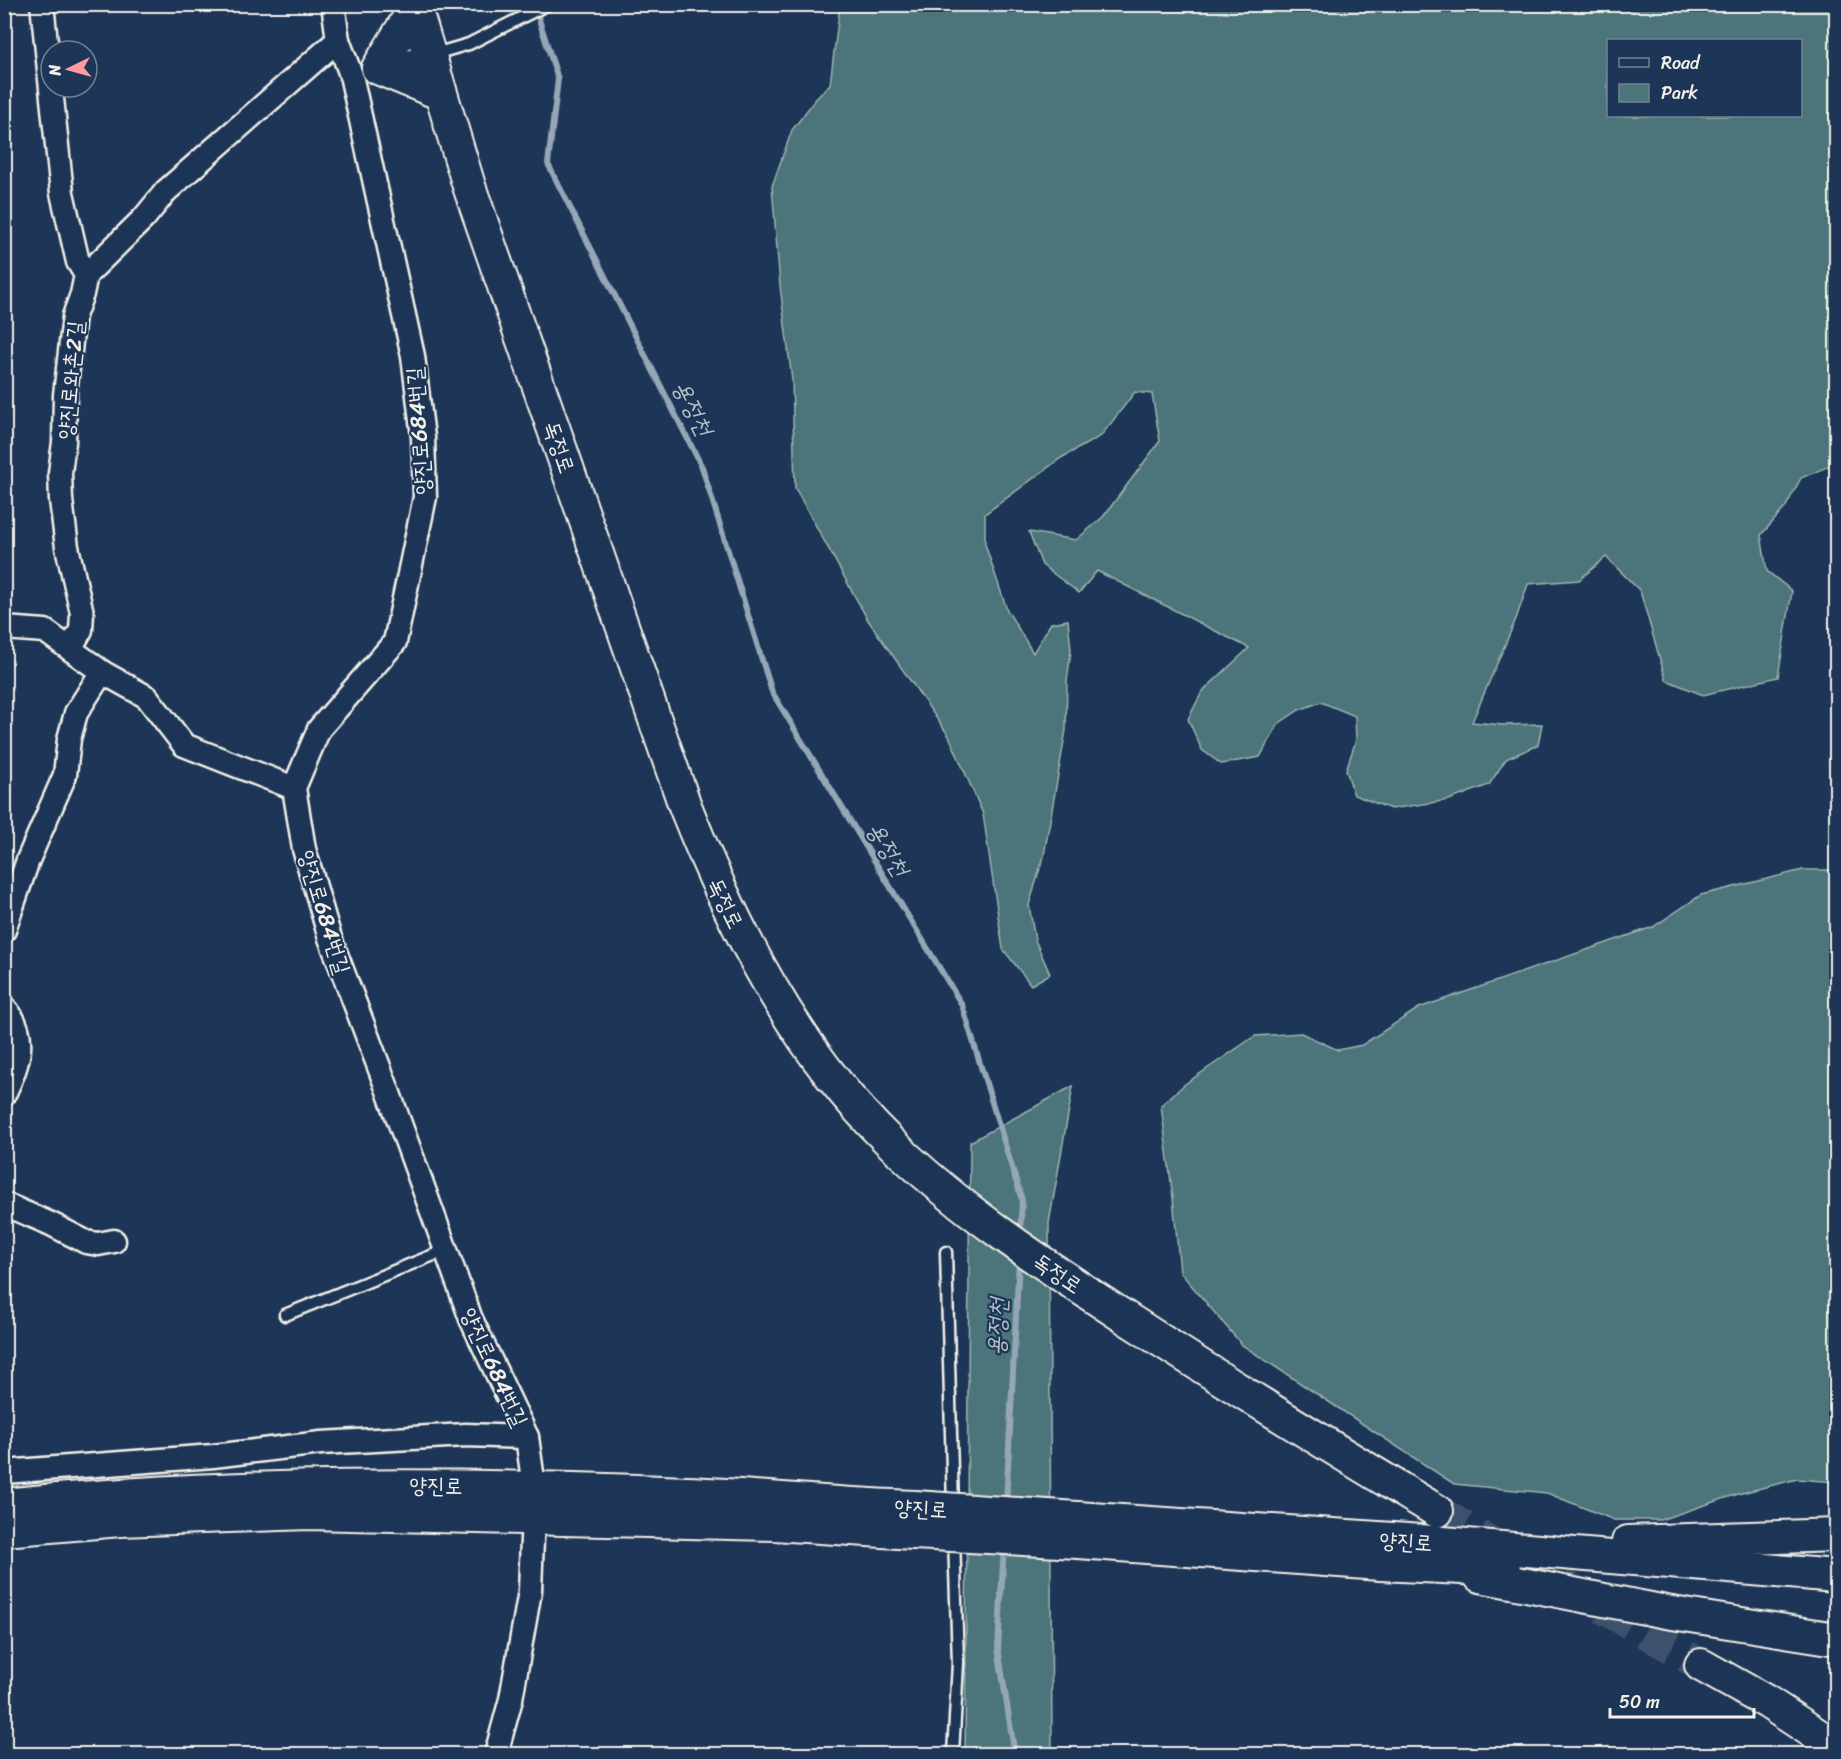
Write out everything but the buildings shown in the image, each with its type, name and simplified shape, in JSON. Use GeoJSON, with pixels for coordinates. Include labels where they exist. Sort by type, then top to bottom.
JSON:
{"type":"FeatureCollection","features":[{"type":"Feature","properties":{"kind":"main road","name":"독정로"},"geometry":{"type":"LineString","coordinates":[[414,6],[469,186],[708,865],[769,985],[811,1047],[863,1113],[887,1139],[927,1175],[986,1222],[1088,1293],[1305,1432],[1437,1511]]}},
{"type":"Feature","properties":{"kind":"main road"},"geometry":{"type":"LineString","coordinates":[[414,6],[364,72],[439,93]]}},
{"type":"Feature","properties":{"kind":"main road","name":"양진로"},"geometry":{"type":"LineString","coordinates":[[4,1505],[89,1496],[244,1490],[397,1485],[534,1487],[689,1493],[849,1505],[915,1520]]}},
{"type":"Feature","properties":{"kind":"main road","name":"양진로"},"geometry":{"type":"LineString","coordinates":[[4,1530],[120,1520],[308,1513],[774,1524],[915,1520],[1077,1530],[1408,1540],[1836,1576]]}},
{"type":"Feature","properties":{"kind":"main road","name":"양진로"},"geometry":{"type":"LineString","coordinates":[[1077,1530],[1432,1566],[1482,1568],[1836,1598]]}},
{"type":"Feature","properties":{"kind":"main road"},"geometry":{"type":"LineString","coordinates":[[1408,1540],[1598,1543],[1836,1534]]}},
{"type":"Feature","properties":{"kind":"main road"},"geometry":{"type":"LineString","coordinates":[[1432,1566],[1666,1612],[1836,1639]]}},
{"type":"Feature","properties":{"kind":"main road"},"geometry":{"type":"LineString","coordinates":[[1701,1665],[1767,1702],[1836,1747]]}},
{"type":"Feature","properties":{"kind":"street"},"geometry":{"type":"LineString","coordinates":[[42,4],[62,193],[78,262],[86,275],[144,218],[166,191],[338,39]]}},
{"type":"Feature","properties":{"kind":"street","name":"양진로684번길"},"geometry":{"type":"LineString","coordinates":[[333,4],[338,39],[364,72],[413,356],[423,436],[424,497],[395,642],[319,729],[294,788],[304,849],[330,938],[471,1319],[527,1437],[534,1487],[530,1591],[511,1700],[496,1755]]}},
{"type":"Feature","properties":{"kind":"street"},"geometry":{"type":"LineString","coordinates":[[364,72],[428,56]]}},
{"type":"Feature","properties":{"kind":"street","name":"양진로와촌2길"},"geometry":{"type":"LineString","coordinates":[[70,649],[81,630],[82,613],[67,547],[60,473],[64,442],[65,395],[74,315],[86,275]]}},
{"type":"Feature","properties":{"kind":"street"},"geometry":{"type":"LineString","coordinates":[[4,628],[45,631],[102,672],[147,698],[184,745],[294,788]]}},
{"type":"Feature","properties":{"kind":"street"},"geometry":{"type":"LineString","coordinates":[[4,930],[28,860],[65,775],[69,739],[76,713],[102,672]]}},
{"type":"Feature","properties":{"kind":"street"},"geometry":{"type":"LineString","coordinates":[[4,1007],[15,1020],[20,1036],[12,1078],[4,1094]]}},
{"type":"Feature","properties":{"kind":"street"},"geometry":{"type":"LineString","coordinates":[[4,1204],[86,1242],[98,1244],[114,1240]]}},
{"type":"Feature","properties":{"kind":"street"},"geometry":{"type":"LineString","coordinates":[[4,1472],[213,1456],[321,1443],[466,1435],[527,1437]]}},
{"type":"Feature","properties":{"kind":"lane"},"geometry":{"type":"LineString","coordinates":[[428,56],[469,44],[548,4]]}},
{"type":"Feature","properties":{"kind":"lane"},"geometry":{"type":"LineString","coordinates":[[285,1315],[446,1250]]}},
{"type":"Feature","properties":{"kind":"lane"},"geometry":{"type":"LineString","coordinates":[[945,1252],[958,1663],[953,1755]]}},
{"type":"Feature","properties":{"kind":"green space"},"geometry":{"type":"Polygon","coordinates":[[[1591,4],[1597,9],[1633,10],[1640,4],[1836,5],[1836,461],[1834,464],[1801,478],[1785,508],[1761,535],[1767,571],[1792,591],[1778,677],[1703,695],[1666,680],[1640,591],[1606,557],[1579,580],[1528,584],[1516,619],[1472,722],[1503,725],[1542,724],[1538,745],[1506,759],[1489,785],[1449,800],[1391,809],[1354,795],[1346,770],[1356,740],[1355,716],[1321,702],[1299,710],[1278,724],[1260,757],[1221,764],[1202,750],[1188,719],[1202,692],[1249,648],[1097,571],[1079,593],[1042,565],[1029,532],[1076,540],[1103,517],[1160,441],[1152,394],[1135,392],[1101,436],[1061,458],[985,514],[985,544],[1007,610],[1033,653],[1051,623],[1068,620],[1071,650],[1067,682],[1066,730],[1044,855],[1029,905],[1035,940],[1050,974],[1031,985],[1003,949],[983,814],[949,736],[868,620],[795,488],[792,380],[780,286],[772,186],[792,130],[830,84],[840,5],[1591,4]]]}},
{"type":"Feature","properties":{"kind":"green space"},"geometry":{"type":"Polygon","coordinates":[[[1803,870],[1836,870],[1836,1482],[1797,1479],[1738,1494],[1660,1520],[1614,1520],[1547,1493],[1454,1484],[1242,1345],[1180,1272],[1161,1105],[1185,1084],[1255,1036],[1301,1033],[1338,1050],[1362,1045],[1419,1008],[1653,927],[1701,895],[1803,870]]]}},
{"type":"Feature","properties":{"kind":"green space"},"geometry":{"type":"Polygon","coordinates":[[[1073,1086],[1049,1223],[1052,1754],[965,1754],[970,1142],[1073,1086]]]}},
{"type":"Feature","properties":{"kind":"waterway","name":"용정천"},"geometry":{"type":"LineString","coordinates":[[534,4],[558,79],[548,164],[702,467],[772,692],[962,1005],[1022,1200],[1020,1234]]}},
{"type":"Feature","properties":{"kind":"waterway","name":"용정천"},"geometry":{"type":"LineString","coordinates":[[1006,1504],[1019,1259]]}},
{"type":"Feature","properties":{"kind":"waterway","name":"용정천"},"geometry":{"type":"LineString","coordinates":[[1004,1547],[998,1648],[1016,1754]]}},
{"type":"Feature","properties":{"kind":"tunnel"},"geometry":{"type":"LineString","coordinates":[[1437,1511],[1701,1665]]}}]}
